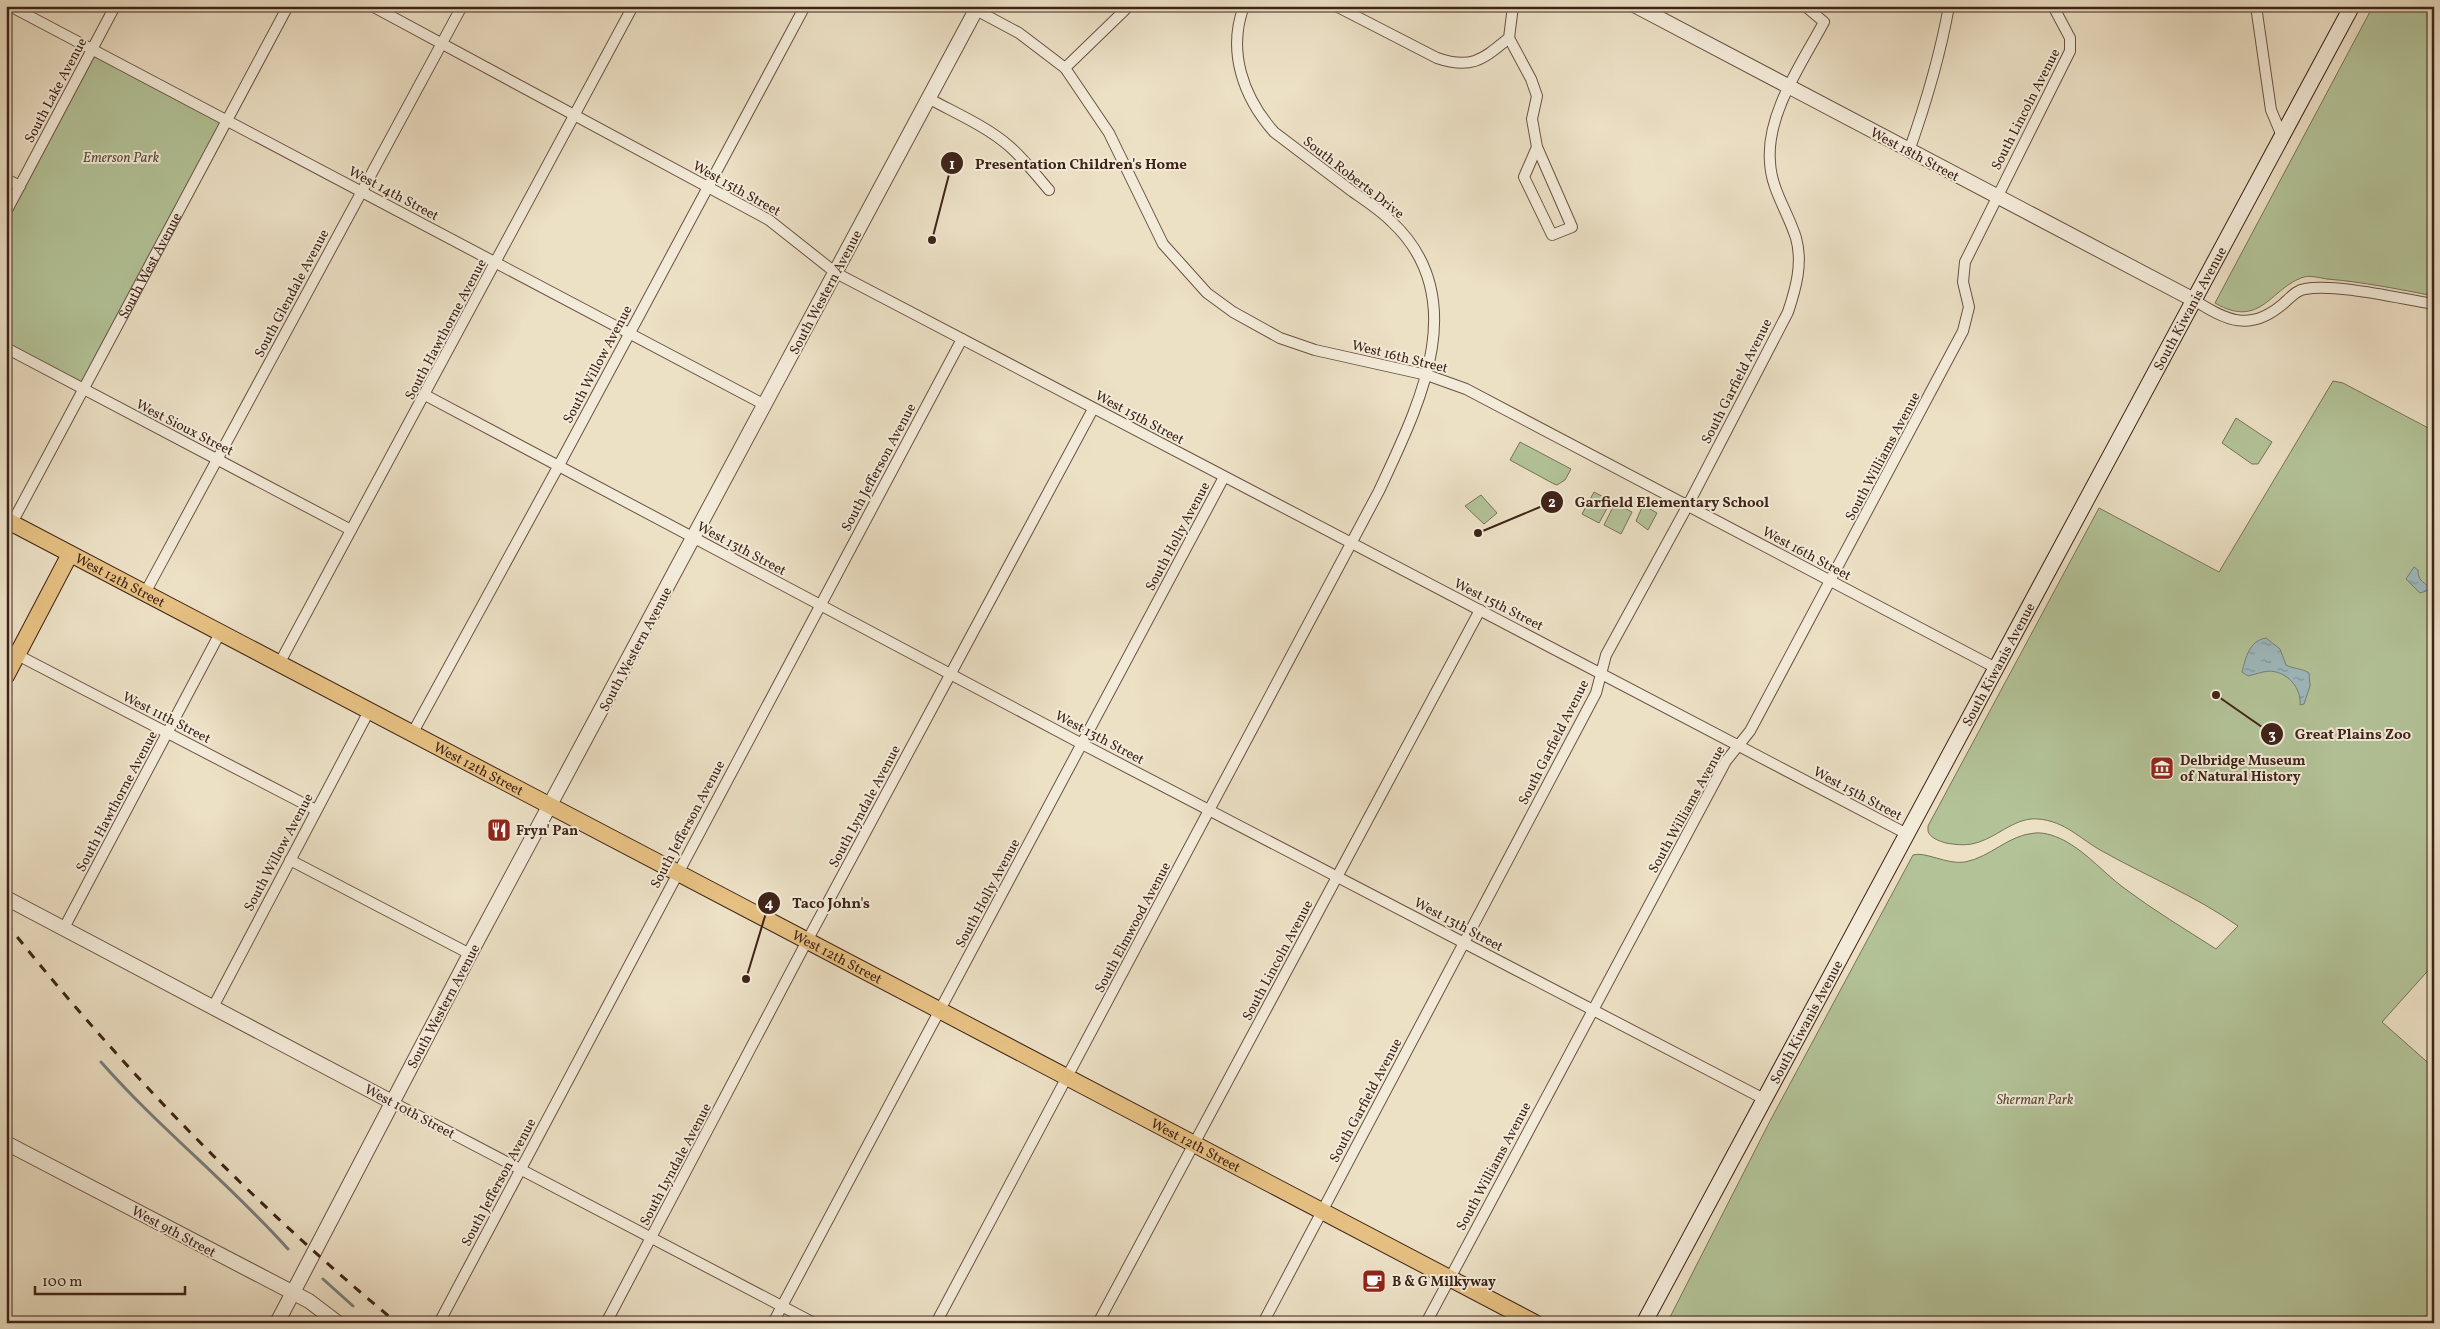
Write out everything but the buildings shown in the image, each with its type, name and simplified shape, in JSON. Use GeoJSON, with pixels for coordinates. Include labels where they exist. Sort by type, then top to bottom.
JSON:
{"type":"FeatureCollection","features":[{"type":"Feature","properties":{"kind":"main road","name":"South Kiwanis Avenue"},"geometry":{"type":"LineString","coordinates":[[1644,1323],[2352,6]]}},
{"type":"Feature","properties":{"kind":"main road","name":"West 12th Street"},"geometry":{"type":"LineString","coordinates":[[9,521],[1535,1323]]}},
{"type":"Feature","properties":{"kind":"main road"},"geometry":{"type":"LineString","coordinates":[[6,676],[12,652],[70,554]]}},
{"type":"Feature","properties":{"kind":"street","name":"West 14th Street"},"geometry":{"type":"LineString","coordinates":[[10,6],[764,405]]}},
{"type":"Feature","properties":{"kind":"street","name":"South Lake Avenue"},"geometry":{"type":"LineString","coordinates":[[6,212],[114,6]]}},
{"type":"Feature","properties":{"kind":"street","name":"South West Avenue"},"geometry":{"type":"LineString","coordinates":[[9,521],[84,390],[288,6]]}},
{"type":"Feature","properties":{"kind":"street","name":"West 15th Street"},"geometry":{"type":"LineString","coordinates":[[372,6],[769,220],[836,273],[1907,834]]}},
{"type":"Feature","properties":{"kind":"street","name":"South Glendale Avenue"},"geometry":{"type":"LineString","coordinates":[[145,593],[219,460],[361,191],[462,6]]}},
{"type":"Feature","properties":{"kind":"street","name":"South Hawthorne Avenue"},"geometry":{"type":"LineString","coordinates":[[279,664],[633,6]]}},
{"type":"Feature","properties":{"kind":"street","name":"South Willow Avenue"},"geometry":{"type":"LineString","coordinates":[[412,734],[558,467],[805,6]]}},
{"type":"Feature","properties":{"kind":"street"},"geometry":{"type":"LineString","coordinates":[[1065,68],[1129,6]]}},
{"type":"Feature","properties":{"kind":"street","name":"South Roberts Drive"},"geometry":{"type":"LineString","coordinates":[[1244,6],[1238,22],[1237,55],[1248,94],[1262,118],[1274,132],[1392,221],[1411,244],[1427,271],[1436,317],[1427,375],[1405,435],[1351,543]]}},
{"type":"Feature","properties":{"kind":"street"},"geometry":{"type":"LineString","coordinates":[[1336,6],[1437,58],[1452,63],[1467,64],[1485,58],[1509,38]]}},
{"type":"Feature","properties":{"kind":"street"},"geometry":{"type":"LineString","coordinates":[[1513,6],[1509,38],[1532,79],[1537,96],[1532,119],[1537,147],[1572,227],[1552,235],[1524,177],[1537,147]]}},
{"type":"Feature","properties":{"kind":"street","name":"West 18th Street"},"geometry":{"type":"LineString","coordinates":[[1636,6],[1659,12],[1790,88],[1996,198],[2194,300]]}},
{"type":"Feature","properties":{"kind":"street","name":"South Garfield Avenue"},"geometry":{"type":"LineString","coordinates":[[1263,1323],[1596,693],[1606,655],[1688,505],[1788,312],[1798,278],[1798,252],[1796,237],[1774,185],[1769,161],[1772,128],[1824,22],[1805,6]]}},
{"type":"Feature","properties":{"kind":"street"},"geometry":{"type":"LineString","coordinates":[[1909,151],[1942,48],[1949,6]]}},
{"type":"Feature","properties":{"kind":"street","name":"South Lincoln Avenue"},"geometry":{"type":"LineString","coordinates":[[1996,198],[2070,51],[2070,38],[2053,6]]}},
{"type":"Feature","properties":{"kind":"street"},"geometry":{"type":"LineString","coordinates":[[2256,6],[2271,110],[2282,136]]}},
{"type":"Feature","properties":{"kind":"street","name":"West 16th Street"},"geometry":{"type":"LineString","coordinates":[[977,8],[1019,33],[1065,68],[1109,133],[1163,244],[1207,293],[1233,312],[1280,338],[1315,350],[1427,375],[1466,389],[1996,668]]}},
{"type":"Feature","properties":{"kind":"street","name":"South Western Avenue"},"geometry":{"type":"LineString","coordinates":[[277,1323],[470,954],[977,8]]}},
{"type":"Feature","properties":{"kind":"street"},"geometry":{"type":"LineString","coordinates":[[928,98],[989,132],[1008,145],[1025,161],[1048,190]]}},
{"type":"Feature","properties":{"kind":"street"},"geometry":{"type":"LineString","coordinates":[[6,179],[20,186]]}},
{"type":"Feature","properties":{"kind":"street","name":"South Williams Avenue"},"geometry":{"type":"LineString","coordinates":[[1426,1323],[1726,761],[1750,732],[1832,582],[1964,331],[1969,307],[1963,282],[1965,262],[1996,198]]}},
{"type":"Feature","properties":{"kind":"street"},"geometry":{"type":"LineString","coordinates":[[2194,300],[2217,315],[2240,322],[2255,321],[2263,317],[2303,289],[2357,291],[2434,304]]}},
{"type":"Feature","properties":{"kind":"street","name":"South Jefferson Avenue"},"geometry":{"type":"LineString","coordinates":[[439,1323],[677,872],[962,339]]}},
{"type":"Feature","properties":{"kind":"street","name":"West Sioux Street"},"geometry":{"type":"LineString","coordinates":[[6,348],[351,530]]}},
{"type":"Feature","properties":{"kind":"street","name":"West 13th Street"},"geometry":{"type":"LineString","coordinates":[[425,395],[1082,744],[1764,1099]]}},
{"type":"Feature","properties":{"kind":"street","name":"South Lyndale Avenue"},"geometry":{"type":"LineString","coordinates":[[606,1323],[807,941],[1093,409]]}},
{"type":"Feature","properties":{"kind":"street","name":"South Holly Avenue"},"geometry":{"type":"LineString","coordinates":[[773,1323],[1224,477]]}},
{"type":"Feature","properties":{"kind":"street","name":"South Elmwood Avenue"},"geometry":{"type":"LineString","coordinates":[[936,1323],[1351,543]]}},
{"type":"Feature","properties":{"kind":"street","name":"South Lincoln Avenue"},"geometry":{"type":"LineString","coordinates":[[1098,1323],[1480,610]]}},
{"type":"Feature","properties":{"kind":"street","name":"South Hawthorne Avenue"},"geometry":{"type":"LineString","coordinates":[[64,928],[220,633]]}},
{"type":"Feature","properties":{"kind":"street","name":"West 11th Street"},"geometry":{"type":"LineString","coordinates":[[12,652],[316,810]]}},
{"type":"Feature","properties":{"kind":"street","name":"South Willow Avenue"},"geometry":{"type":"LineString","coordinates":[[213,1007],[369,711]]}},
{"type":"Feature","properties":{"kind":"street"},"geometry":{"type":"LineString","coordinates":[[290,860],[470,954]]}},
{"type":"Feature","properties":{"kind":"street","name":"West 10th Street"},"geometry":{"type":"LineString","coordinates":[[6,898],[814,1323]]}},
{"type":"Feature","properties":{"kind":"street","name":"West 9th Street"},"geometry":{"type":"LineString","coordinates":[[6,1143],[292,1293],[321,1309],[338,1323]]}},
{"type":"Feature","properties":{"kind":"green space"},"geometry":{"type":"Polygon","coordinates":[[[2373,6],[2434,6],[2434,296],[2309,276],[2293,282],[2255,309],[2244,312],[2231,310],[2215,303],[2373,6]]]}},
{"type":"Feature","properties":{"kind":"green space","name":"Emerson Park"},"geometry":{"type":"Polygon","coordinates":[[[92,50],[227,120],[83,389],[6,348],[6,211],[92,50]]]}},
{"type":"Feature","properties":{"kind":"green space","name":"Sherman Park"},"geometry":{"type":"Polygon","coordinates":[[[2333,381],[2343,383],[2434,431],[2434,964],[2382,1022],[2434,1068],[2434,1323],[1667,1323],[1770,1121],[1913,855],[1924,855],[1951,862],[1965,862],[1983,856],[2016,838],[2035,833],[2048,834],[2060,838],[2075,847],[2135,896],[2216,949],[2238,926],[2205,905],[2102,851],[2072,831],[2048,820],[2030,819],[2022,821],[1987,839],[1962,845],[1946,843],[1935,839],[1929,833],[1928,826],[2099,508],[2219,572],[2333,381]]]}},
{"type":"Feature","properties":{"kind":"green space"},"geometry":{"type":"Polygon","coordinates":[[[2236,418],[2272,442],[2258,464],[2252,464],[2222,443],[2236,418]]]}},
{"type":"Feature","properties":{"kind":"green space"},"geometry":{"type":"Polygon","coordinates":[[[1520,442],[1571,469],[1565,480],[1557,485],[1554,484],[1510,460],[1520,442]]]}},
{"type":"Feature","properties":{"kind":"green space"},"geometry":{"type":"Polygon","coordinates":[[[1594,492],[1611,501],[1599,523],[1582,514],[1594,492]]]}},
{"type":"Feature","properties":{"kind":"green space"},"geometry":{"type":"Polygon","coordinates":[[[1481,495],[1497,513],[1484,524],[1465,506],[1481,495]]]}},
{"type":"Feature","properties":{"kind":"green space"},"geometry":{"type":"Polygon","coordinates":[[[1615,503],[1632,512],[1621,534],[1604,525],[1615,503]]]}},
{"type":"Feature","properties":{"kind":"green space"},"geometry":{"type":"Polygon","coordinates":[[[1643,505],[1657,513],[1648,530],[1636,521],[1643,505]]]}},
{"type":"Feature","properties":{"kind":"water"},"geometry":{"type":"Polygon","coordinates":[[[2414,567],[2418,570],[2422,582],[2429,587],[2429,590],[2420,593],[2406,579],[2414,567]]]}},
{"type":"Feature","properties":{"kind":"water"},"geometry":{"type":"Polygon","coordinates":[[[2266,638],[2280,649],[2286,665],[2309,673],[2310,686],[2304,704],[2300,705],[2298,691],[2284,675],[2270,671],[2248,676],[2242,672],[2249,650],[2256,642],[2266,638]]]}},
{"type":"Feature","properties":{"kind":"waterway"},"geometry":{"type":"LineString","coordinates":[[101,1062],[146,1110],[242,1201],[288,1249]]}},
{"type":"Feature","properties":{"kind":"waterway"},"geometry":{"type":"LineString","coordinates":[[323,1279],[353,1306]]}},
{"type":"Feature","properties":{"kind":"railway"},"geometry":{"type":"LineString","coordinates":[[6,923],[96,1030],[191,1133],[291,1231],[397,1323]]}},
{"type":"Feature","properties":{"kind":"place","name":"Presentation Children's Home"},"geometry":{"type":"Point","coordinates":[932,240]}},
{"type":"Feature","properties":{"kind":"place","name":"Garfield Elementary School"},"geometry":{"type":"Point","coordinates":[1478,533]}},
{"type":"Feature","properties":{"kind":"place","name":"Great Plains Zoo"},"geometry":{"type":"Point","coordinates":[2216,695]}},
{"type":"Feature","properties":{"kind":"place","name":"Delbridge Museum of Natural History"},"geometry":{"type":"Point","coordinates":[2162,768]}},
{"type":"Feature","properties":{"kind":"place","name":"Fryn' Pan"},"geometry":{"type":"Point","coordinates":[499,830]}},
{"type":"Feature","properties":{"kind":"place","name":"Taco John's"},"geometry":{"type":"Point","coordinates":[746,979]}},
{"type":"Feature","properties":{"kind":"place","name":"B & G Milkyway"},"geometry":{"type":"Point","coordinates":[1374,1281]}}]}
